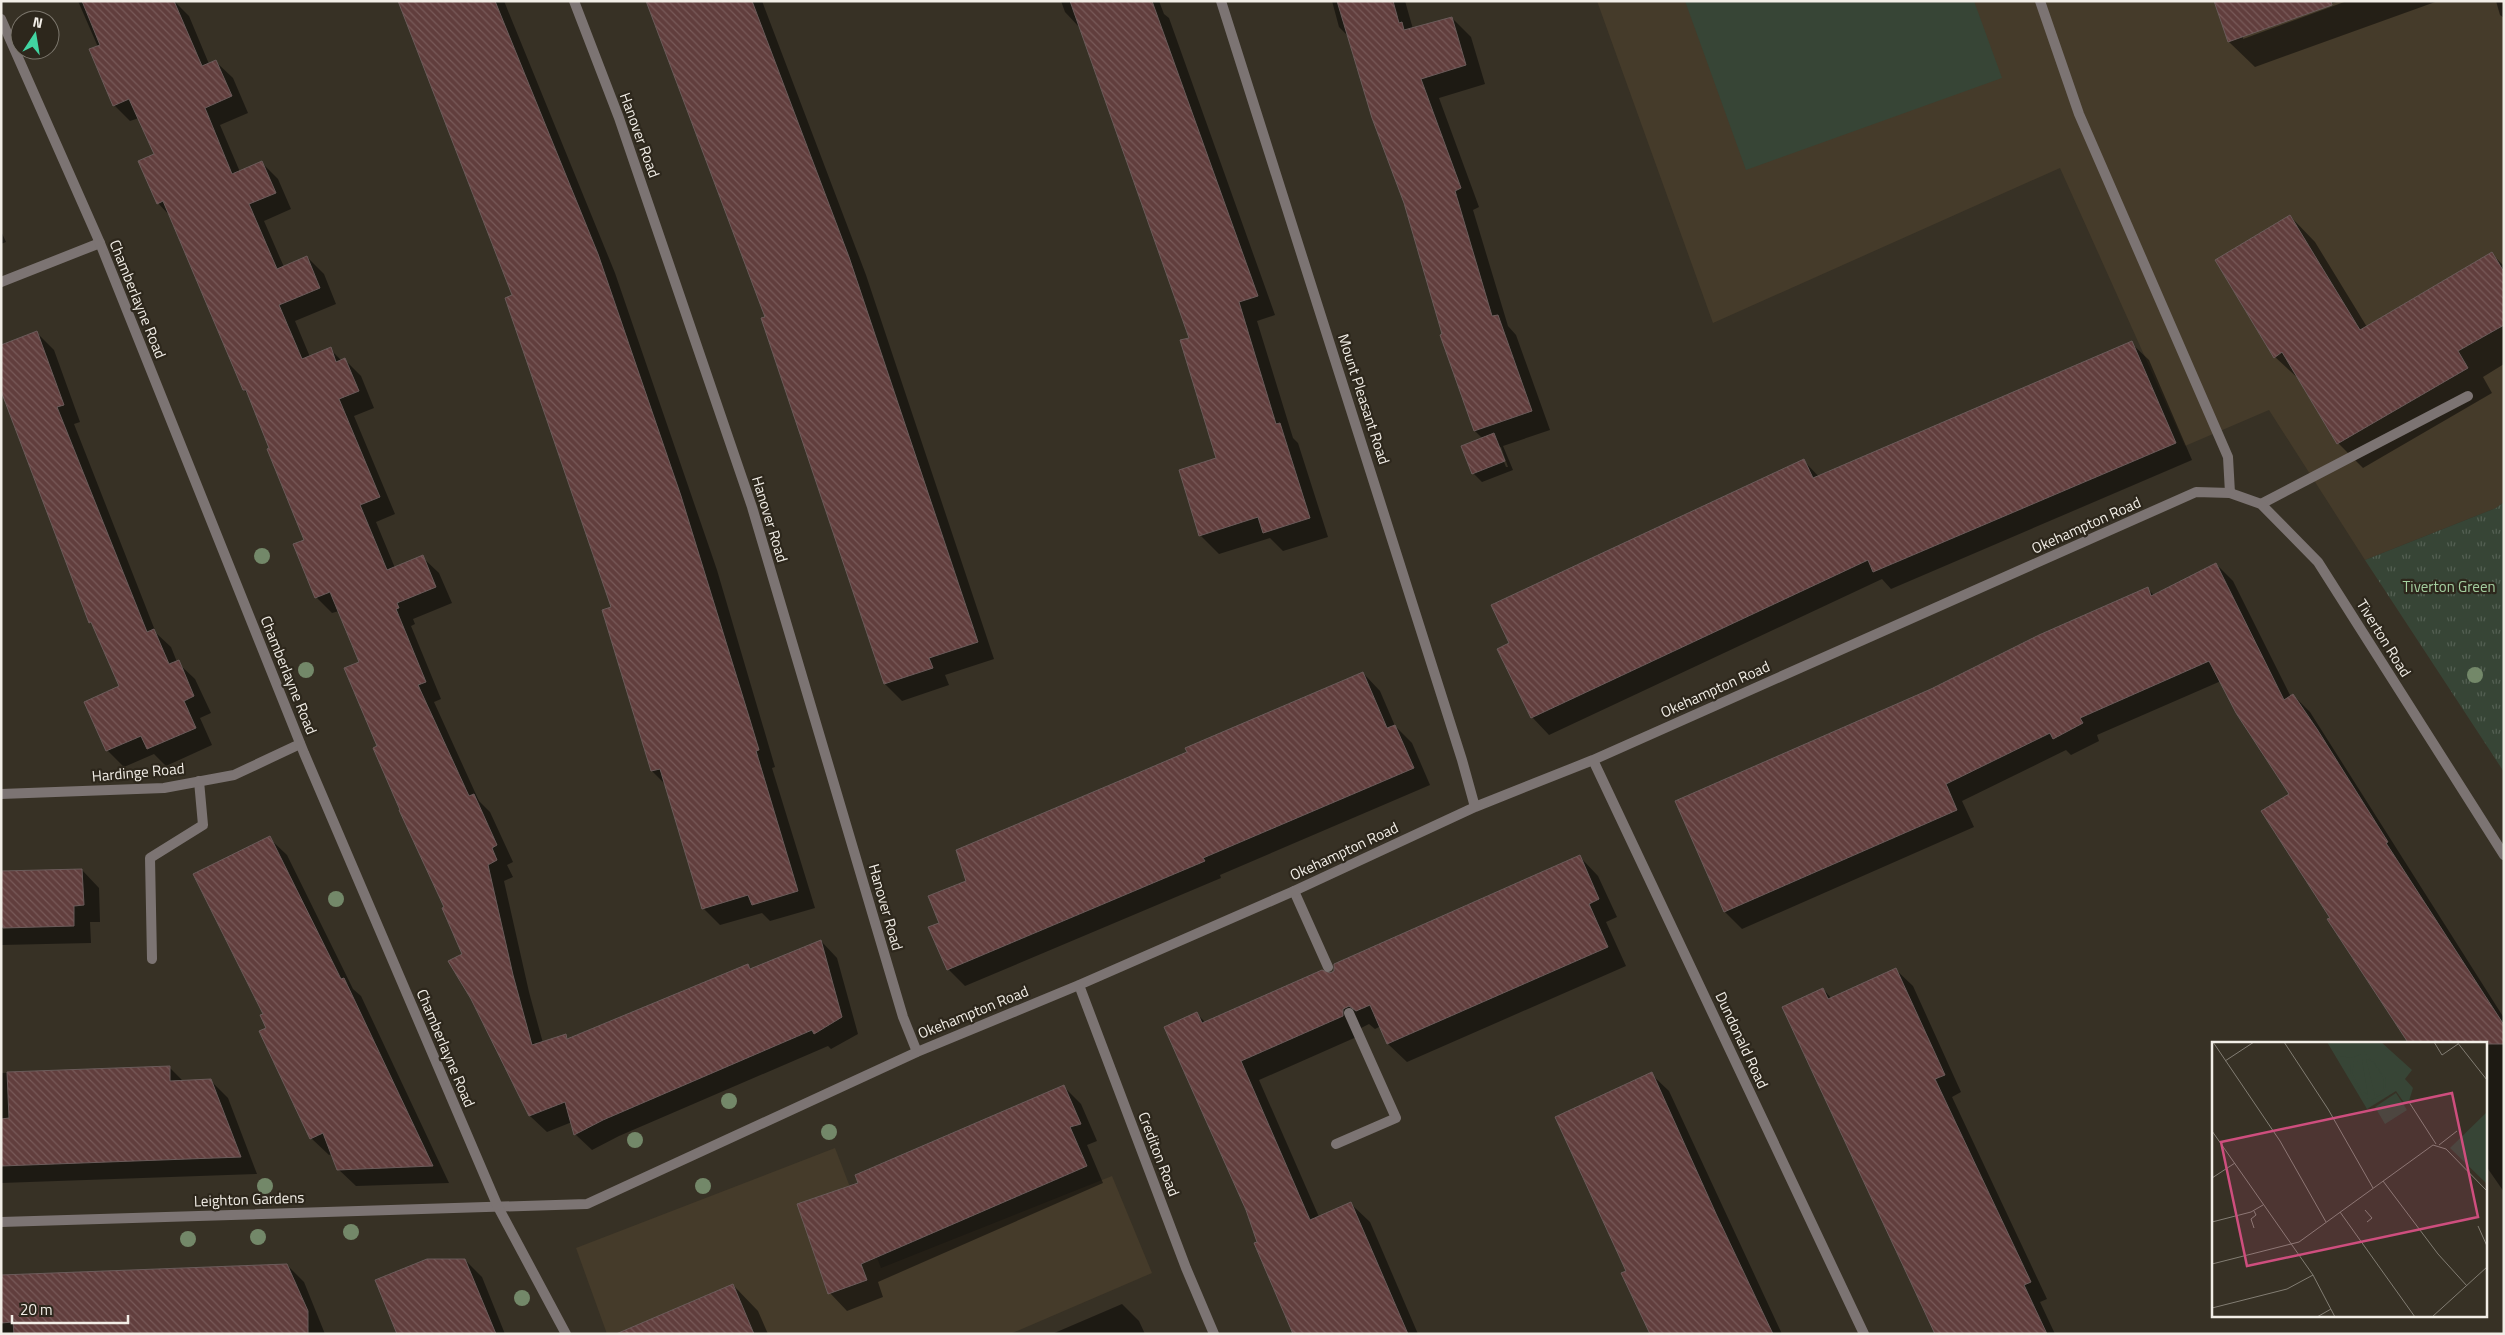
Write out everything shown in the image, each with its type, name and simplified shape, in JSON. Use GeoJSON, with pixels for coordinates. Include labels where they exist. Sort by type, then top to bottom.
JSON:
{"type":"FeatureCollection","features":[{"type":"Feature","properties":{"kind":"street","name":"Hanover Road"},"geometry":{"type":"LineString","coordinates":[[574,1],[619,118],[752,507],[904,1017],[917,1052]]}},
{"type":"Feature","properties":{"kind":"street","name":"Mount Pleasant Road"},"geometry":{"type":"LineString","coordinates":[[1221,1],[1475,806]]}},
{"type":"Feature","properties":{"kind":"street"},"geometry":{"type":"LineString","coordinates":[[2040,1],[2079,114],[2228,457],[2230,493]]}},
{"type":"Feature","properties":{"kind":"street","name":"Chamberlayne Road"},"geometry":{"type":"LineString","coordinates":[[1,19],[100,243],[300,744],[498,1206],[566,1334]]}},
{"type":"Feature","properties":{"kind":"street"},"geometry":{"type":"LineString","coordinates":[[1,282],[100,243]]}},
{"type":"Feature","properties":{"kind":"street"},"geometry":{"type":"LineString","coordinates":[[2261,504],[2468,396]]}},
{"type":"Feature","properties":{"kind":"street","name":"Okehampton Road"},"geometry":{"type":"LineString","coordinates":[[498,1206],[587,1204],[917,1052],[1079,985],[1294,891],[1475,806],[1593,760],[2196,492]]}},
{"type":"Feature","properties":{"kind":"street","name":"Tiverton Road"},"geometry":{"type":"LineString","coordinates":[[2196,492],[2230,493],[2261,504],[2318,562],[2504,854]]}},
{"type":"Feature","properties":{"kind":"street","name":"Hardinge Road"},"geometry":{"type":"LineString","coordinates":[[1,794],[164,788],[234,775],[300,744]]}},
{"type":"Feature","properties":{"kind":"street","name":"Dundonald Road"},"geometry":{"type":"LineString","coordinates":[[1593,760],[1864,1334]]}},
{"type":"Feature","properties":{"kind":"street"},"geometry":{"type":"LineString","coordinates":[[152,959],[150,858],[203,825],[199,781]]}},
{"type":"Feature","properties":{"kind":"street"},"geometry":{"type":"LineString","coordinates":[[1294,891],[1328,967]]}},
{"type":"Feature","properties":{"kind":"street","name":"Crediton Road"},"geometry":{"type":"LineString","coordinates":[[1079,985],[1186,1268],[1214,1334]]}},
{"type":"Feature","properties":{"kind":"street"},"geometry":{"type":"LineString","coordinates":[[1336,1144],[1396,1118],[1349,1013]]}},
{"type":"Feature","properties":{"kind":"street","name":"Leighton Gardens"},"geometry":{"type":"LineString","coordinates":[[1,1222],[498,1206]]}},
{"type":"Feature","properties":{"kind":"shaded area"},"geometry":{"type":"Polygon","coordinates":[[[1597,1],[2504,1],[2504,502],[2496,508],[2365,560],[2269,410],[2185,446],[2060,168],[1713,323],[1597,1]]]}},
{"type":"Feature","properties":{"kind":"shaded area"},"geometry":{"type":"Polygon","coordinates":[[[835,1148],[881,1268],[1112,1176],[1152,1273],[1010,1334],[607,1334],[576,1248],[835,1148]]]}},
{"type":"Feature","properties":{"kind":"green space"},"geometry":{"type":"Polygon","coordinates":[[[1685,1],[1974,1],[2002,78],[1746,170],[1685,1]]]}},
{"type":"Feature","properties":{"kind":"green space","name":"Tiverton Green"},"geometry":{"type":"Polygon","coordinates":[[[2504,502],[2504,772],[2365,560],[2496,508],[2504,502]]]}},
{"type":"Feature","properties":{"kind":"building"},"geometry":{"type":"Polygon","coordinates":[[[82,1],[174,1],[202,66],[216,60],[232,96],[205,108],[232,174],[262,161],[276,193],[249,204],[277,269],[307,256],[320,288],[279,305],[302,359],[331,347],[336,362],[345,358],[359,391],[339,399],[380,497],[360,505],[387,570],[423,555],[436,587],[397,603],[399,608],[396,609],[426,682],[418,685],[469,796],[474,794],[497,845],[492,848],[497,860],[488,865],[513,975],[532,1045],[566,1034],[567,1039],[748,964],[750,969],[821,940],[842,1017],[814,1034],[812,1030],[603,1120],[574,1135],[565,1102],[529,1116],[471,999],[448,961],[462,954],[442,908],[444,907],[399,810],[373,748],[377,746],[344,668],[359,662],[330,592],[315,598],[293,544],[304,540],[267,449],[269,448],[246,390],[243,390],[163,201],[157,204],[138,161],[154,154],[129,99],[113,106],[89,49],[100,45],[82,1]]]}},
{"type":"Feature","properties":{"kind":"building"},"geometry":{"type":"Polygon","coordinates":[[[398,1],[495,1],[598,254],[681,496],[759,750],[756,751],[798,891],[752,905],[748,895],[702,909],[660,769],[651,771],[602,610],[611,607],[505,298],[512,295],[398,1]]]}},
{"type":"Feature","properties":{"kind":"building"},"geometry":{"type":"Polygon","coordinates":[[[646,1],[752,1],[849,257],[978,642],[929,658],[933,668],[884,684],[761,318],[765,317],[646,1]]]}},
{"type":"Feature","properties":{"kind":"building"},"geometry":{"type":"Polygon","coordinates":[[[1070,1],[1152,1],[1258,296],[1239,302],[1276,424],[1280,423],[1310,518],[1263,533],[1258,517],[1199,536],[1179,470],[1216,458],[1180,340],[1189,338],[1070,1]]]}},
{"type":"Feature","properties":{"kind":"building"},"geometry":{"type":"Polygon","coordinates":[[[1337,1],[1393,1],[1399,23],[1402,22],[1404,30],[1452,17],[1466,65],[1421,79],[1461,188],[1455,191],[1492,316],[1498,315],[1532,411],[1474,431],[1440,335],[1442,334],[1404,203],[1372,118],[1337,1]]]}},
{"type":"Feature","properties":{"kind":"building"},"geometry":{"type":"Polygon","coordinates":[[[2214,1],[2331,1],[2332,5],[2228,42],[2214,1]]]}},
{"type":"Feature","properties":{"kind":"building"},"geometry":{"type":"Polygon","coordinates":[[[2290,215],[2360,330],[2492,252],[2504,272],[2504,325],[2458,351],[2468,368],[2337,444],[2282,352],[2274,358],[2215,260],[2290,215]]]}},
{"type":"Feature","properties":{"kind":"building"},"geometry":{"type":"Polygon","coordinates":[[[37,331],[64,405],[57,407],[147,632],[154,629],[169,664],[179,660],[194,696],[184,701],[196,728],[147,749],[141,736],[106,751],[84,702],[119,686],[91,622],[89,623],[1,391],[1,345],[37,331]]]}},
{"type":"Feature","properties":{"kind":"building"},"geometry":{"type":"Polygon","coordinates":[[[2132,341],[2176,443],[1873,572],[1868,560],[1531,718],[1497,649],[1509,643],[1491,605],[1804,459],[1813,478],[2132,341]]]}},
{"type":"Feature","properties":{"kind":"building"},"geometry":{"type":"Polygon","coordinates":[[[1494,433],[1505,461],[1472,474],[1461,446],[1494,433]]]}},
{"type":"Feature","properties":{"kind":"building"},"geometry":{"type":"Polygon","coordinates":[[[2216,563],[2284,700],[2293,694],[2317,729],[2388,842],[2386,843],[2504,1025],[2504,1044],[2488,1044],[2488,1042],[2408,1042],[2327,919],[2330,918],[2261,811],[2289,794],[2236,713],[2209,661],[2080,718],[2083,723],[2053,739],[2050,733],[1946,784],[1957,810],[1724,912],[1675,801],[1931,689],[2039,635],[2148,587],[2151,596],[2216,563]]]}},
{"type":"Feature","properties":{"kind":"building"},"geometry":{"type":"Polygon","coordinates":[[[1363,672],[1387,728],[1395,725],[1414,768],[1203,858],[1205,861],[947,970],[928,927],[939,923],[928,896],[966,881],[956,850],[1187,752],[1185,748],[1363,672]]]}},
{"type":"Feature","properties":{"kind":"building"},"geometry":{"type":"Polygon","coordinates":[[[270,836],[341,979],[344,978],[433,1166],[337,1170],[323,1133],[310,1139],[259,1031],[266,1028],[260,1015],[263,1014],[193,874],[270,836]]]}},
{"type":"Feature","properties":{"kind":"building"},"geometry":{"type":"Polygon","coordinates":[[[1580,855],[1599,899],[1589,904],[1608,947],[1387,1044],[1370,1005],[1356,1011],[1349,1006],[1343,1009],[1343,1016],[1241,1061],[1310,1220],[1351,1202],[1408,1334],[1293,1334],[1254,1243],[1257,1242],[1246,1210],[1164,1027],[1197,1012],[1202,1023],[1322,970],[1330,973],[1334,971],[1334,964],[1580,855]]]}},
{"type":"Feature","properties":{"kind":"building"},"geometry":{"type":"Polygon","coordinates":[[[82,869],[84,905],[74,906],[74,926],[3,928],[1,921],[1,871],[82,869]]]}},
{"type":"Feature","properties":{"kind":"building"},"geometry":{"type":"Polygon","coordinates":[[[1896,968],[1945,1075],[1935,1079],[2031,1282],[2024,1285],[2047,1334],[1935,1334],[1782,1007],[1823,988],[1828,999],[1896,968]]]}},
{"type":"Feature","properties":{"kind":"building"},"geometry":{"type":"Polygon","coordinates":[[[170,1066],[170,1081],[211,1079],[241,1157],[1,1166],[1,1119],[9,1118],[7,1072],[170,1066]]]}},
{"type":"Feature","properties":{"kind":"building"},"geometry":{"type":"Polygon","coordinates":[[[1652,1072],[1773,1334],[1650,1334],[1621,1273],[1626,1271],[1555,1117],[1652,1072]]]}},
{"type":"Feature","properties":{"kind":"building"},"geometry":{"type":"Polygon","coordinates":[[[1064,1085],[1081,1124],[1070,1127],[1087,1166],[861,1264],[867,1280],[828,1294],[797,1204],[858,1183],[855,1175],[1064,1085]]]}},
{"type":"Feature","properties":{"kind":"building"},"geometry":{"type":"Polygon","coordinates":[[[427,1259],[465,1259],[496,1334],[397,1334],[375,1280],[427,1259]]]}},
{"type":"Feature","properties":{"kind":"building"},"geometry":{"type":"Polygon","coordinates":[[[287,1264],[308,1311],[308,1334],[14,1334],[13,1322],[1,1323],[1,1275],[287,1264]]]}},
{"type":"Feature","properties":{"kind":"building"},"geometry":{"type":"Polygon","coordinates":[[[733,1284],[754,1334],[616,1334],[733,1284]]]}}]}
